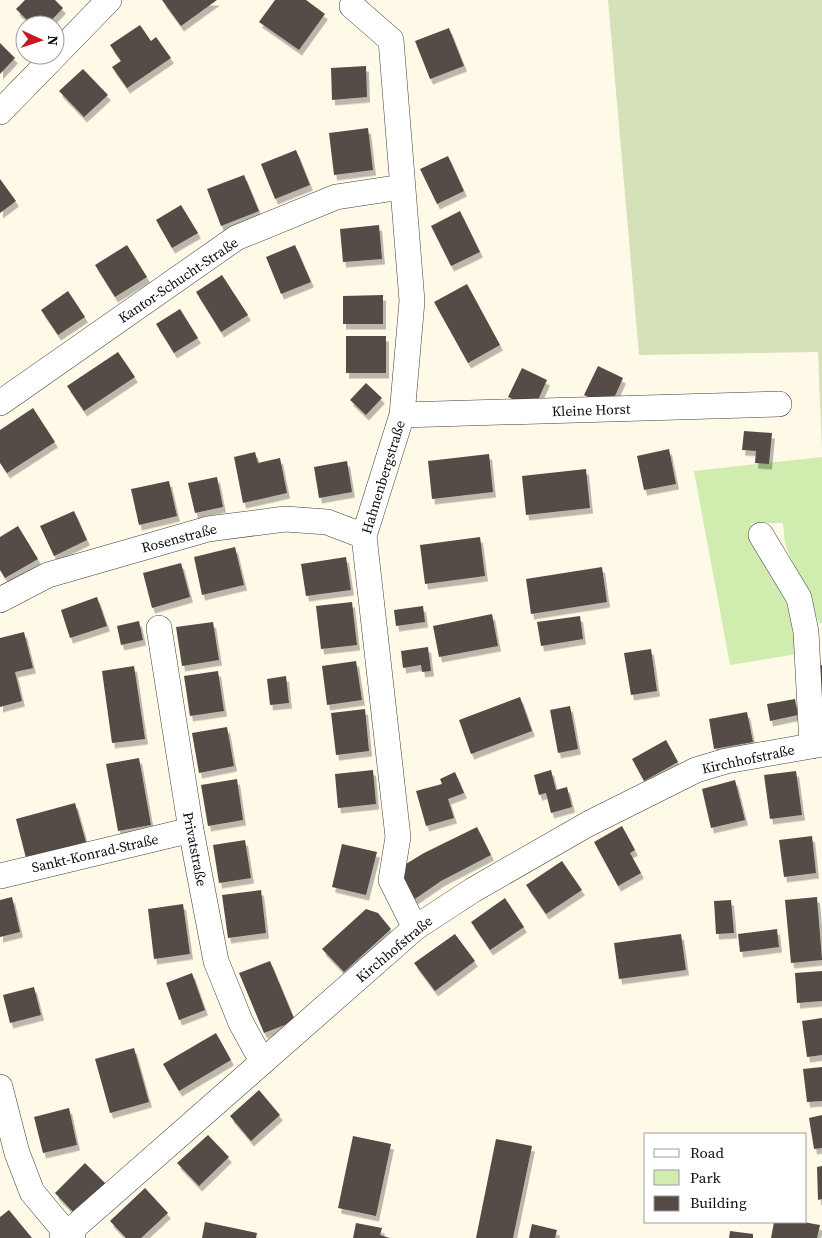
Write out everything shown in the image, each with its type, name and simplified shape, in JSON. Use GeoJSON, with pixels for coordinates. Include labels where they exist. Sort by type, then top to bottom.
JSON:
{"type":"FeatureCollection","features":[{"type":"Feature","properties":{"kind":"street"},"geometry":{"type":"LineString","coordinates":[[0,112],[109,0]]}},
{"type":"Feature","properties":{"kind":"street","name":"Hahnenbergstraße"},"geometry":{"type":"LineString","coordinates":[[352,6],[391,40],[412,301],[402,415],[364,536],[398,837],[391,880],[415,928]]}},
{"type":"Feature","properties":{"kind":"street","name":"Kantor-Schucht-Straße"},"geometry":{"type":"LineString","coordinates":[[0,403],[236,238],[336,197],[402,187]]}},
{"type":"Feature","properties":{"kind":"street","name":"Kleine Horst"},"geometry":{"type":"LineString","coordinates":[[402,415],[779,404]]}},
{"type":"Feature","properties":{"kind":"street","name":"Rosenstraße"},"geometry":{"type":"LineString","coordinates":[[0,600],[48,575],[208,529],[285,519],[327,522],[364,536]]}},
{"type":"Feature","properties":{"kind":"street","name":"Kirchhofstraße"},"geometry":{"type":"LineString","coordinates":[[67,1237],[262,1061],[415,928],[473,890],[588,824],[696,770],[726,760],[817,745],[806,632],[799,598],[761,535]]}},
{"type":"Feature","properties":{"kind":"street","name":"Privatstraße"},"geometry":{"type":"LineString","coordinates":[[159,628],[191,830],[216,960],[241,1023],[262,1061]]}},
{"type":"Feature","properties":{"kind":"street","name":"Sankt-Konrad-Straße"},"geometry":{"type":"LineString","coordinates":[[0,876],[191,830]]}},
{"type":"Feature","properties":{"kind":"street"},"geometry":{"type":"LineString","coordinates":[[0,1087],[17,1153],[32,1192],[67,1237]]}},
{"type":"Feature","properties":{"kind":"green space"},"geometry":{"type":"Polygon","coordinates":[[[608,0],[822,0],[822,453],[818,352],[639,355],[608,0]]]}},
{"type":"Feature","properties":{"kind":"green space"},"geometry":{"type":"Polygon","coordinates":[[[822,457],[822,623],[819,623],[785,544],[783,523],[751,523],[752,542],[791,604],[797,654],[730,665],[694,471],[822,457]]]}},
{"type":"Feature","properties":{"kind":"building"},"geometry":{"type":"Polygon","coordinates":[[[25,0],[55,0],[63,8],[56,15],[22,15],[16,9],[25,0]]]}},
{"type":"Feature","properties":{"kind":"building"},"geometry":{"type":"Polygon","coordinates":[[[162,0],[217,0],[181,26],[162,0]]]}},
{"type":"Feature","properties":{"kind":"building"},"geometry":{"type":"Polygon","coordinates":[[[275,0],[306,0],[325,14],[299,50],[259,22],[275,0]]]}},
{"type":"Feature","properties":{"kind":"building"},"geometry":{"type":"Polygon","coordinates":[[[140,25],[151,41],[156,37],[171,58],[127,88],[112,67],[121,61],[110,45],[140,25]]]}},
{"type":"Feature","properties":{"kind":"building"},"geometry":{"type":"Polygon","coordinates":[[[449,28],[464,66],[430,79],[415,41],[449,28]]]}},
{"type":"Feature","properties":{"kind":"building"},"geometry":{"type":"Polygon","coordinates":[[[0,43],[15,58],[0,74],[0,43]]]}},
{"type":"Feature","properties":{"kind":"building"},"geometry":{"type":"Polygon","coordinates":[[[366,66],[367,97],[332,100],[331,68],[366,66]]]}},
{"type":"Feature","properties":{"kind":"building"},"geometry":{"type":"Polygon","coordinates":[[[83,69],[108,95],[84,117],[59,91],[83,69]]]}},
{"type":"Feature","properties":{"kind":"building"},"geometry":{"type":"Polygon","coordinates":[[[368,128],[373,170],[334,175],[329,133],[368,128]]]}},
{"type":"Feature","properties":{"kind":"building"},"geometry":{"type":"Polygon","coordinates":[[[296,150],[310,185],[275,199],[261,164],[296,150]]]}},
{"type":"Feature","properties":{"kind":"building"},"geometry":{"type":"Polygon","coordinates":[[[448,156],[464,191],[437,204],[420,169],[448,156]]]}},
{"type":"Feature","properties":{"kind":"building"},"geometry":{"type":"Polygon","coordinates":[[[244,175],[259,211],[221,226],[207,189],[244,175]]]}},
{"type":"Feature","properties":{"kind":"building"},"geometry":{"type":"Polygon","coordinates":[[[0,179],[16,201],[0,213],[0,179]]]}},
{"type":"Feature","properties":{"kind":"building"},"geometry":{"type":"Polygon","coordinates":[[[181,205],[198,233],[172,248],[156,220],[181,205]]]}},
{"type":"Feature","properties":{"kind":"building"},"geometry":{"type":"Polygon","coordinates":[[[460,211],[480,252],[451,266],[431,226],[460,211]]]}},
{"type":"Feature","properties":{"kind":"building"},"geometry":{"type":"Polygon","coordinates":[[[379,225],[382,259],[343,262],[340,229],[379,225]]]}},
{"type":"Feature","properties":{"kind":"building"},"geometry":{"type":"Polygon","coordinates":[[[127,245],[147,277],[115,297],[95,265],[127,245]]]}},
{"type":"Feature","properties":{"kind":"building"},"geometry":{"type":"Polygon","coordinates":[[[295,245],[311,282],[281,294],[266,257],[295,245]]]}},
{"type":"Feature","properties":{"kind":"building"},"geometry":{"type":"Polygon","coordinates":[[[222,275],[248,315],[221,332],[196,292],[222,275]]]}},
{"type":"Feature","properties":{"kind":"building"},"geometry":{"type":"Polygon","coordinates":[[[467,284],[500,345],[468,363],[434,302],[467,284]]]}},
{"type":"Feature","properties":{"kind":"building"},"geometry":{"type":"Polygon","coordinates":[[[68,291],[85,317],[58,335],[41,310],[68,291]]]}},
{"type":"Feature","properties":{"kind":"building"},"geometry":{"type":"Polygon","coordinates":[[[383,295],[383,324],[343,324],[343,296],[383,295]]]}},
{"type":"Feature","properties":{"kind":"building"},"geometry":{"type":"Polygon","coordinates":[[[180,309],[198,338],[174,353],[156,324],[180,309]]]}},
{"type":"Feature","properties":{"kind":"building"},"geometry":{"type":"Polygon","coordinates":[[[346,336],[386,336],[386,373],[346,373],[346,336]]]}},
{"type":"Feature","properties":{"kind":"building"},"geometry":{"type":"Polygon","coordinates":[[[118,352],[135,377],[84,411],[67,386],[118,352]]]}},
{"type":"Feature","properties":{"kind":"building"},"geometry":{"type":"Polygon","coordinates":[[[598,366],[623,378],[610,407],[584,395],[598,366]]]}},
{"type":"Feature","properties":{"kind":"building"},"geometry":{"type":"Polygon","coordinates":[[[522,368],[547,380],[534,409],[508,397],[522,368]]]}},
{"type":"Feature","properties":{"kind":"building"},"geometry":{"type":"Polygon","coordinates":[[[366,383],[382,398],[366,415],[350,400],[366,383]]]}},
{"type":"Feature","properties":{"kind":"building"},"geometry":{"type":"Polygon","coordinates":[[[33,408],[55,442],[7,473],[0,463],[0,430],[33,408]]]}},
{"type":"Feature","properties":{"kind":"building"},"geometry":{"type":"Polygon","coordinates":[[[744,431],[772,433],[769,464],[755,463],[756,451],[742,450],[744,431]]]}},
{"type":"Feature","properties":{"kind":"building"},"geometry":{"type":"Polygon","coordinates":[[[669,449],[676,484],[644,490],[637,456],[669,449]]]}},
{"type":"Feature","properties":{"kind":"building"},"geometry":{"type":"Polygon","coordinates":[[[255,452],[258,463],[280,458],[287,493],[243,503],[234,457],[255,452]]]}},
{"type":"Feature","properties":{"kind":"building"},"geometry":{"type":"Polygon","coordinates":[[[489,454],[493,492],[432,499],[428,461],[489,454]]]}},
{"type":"Feature","properties":{"kind":"building"},"geometry":{"type":"Polygon","coordinates":[[[347,461],[352,492],[319,498],[314,467],[347,461]]]}},
{"type":"Feature","properties":{"kind":"building"},"geometry":{"type":"Polygon","coordinates":[[[586,469],[590,508],[526,515],[522,476],[586,469]]]}},
{"type":"Feature","properties":{"kind":"building"},"geometry":{"type":"Polygon","coordinates":[[[217,477],[223,507],[195,513],[188,483],[217,477]]]}},
{"type":"Feature","properties":{"kind":"building"},"geometry":{"type":"Polygon","coordinates":[[[169,481],[177,516],[139,525],[131,489],[169,481]]]}},
{"type":"Feature","properties":{"kind":"building"},"geometry":{"type":"Polygon","coordinates":[[[74,511],[87,540],[54,556],[40,526],[74,511]]]}},
{"type":"Feature","properties":{"kind":"building"},"geometry":{"type":"Polygon","coordinates":[[[18,526],[38,559],[5,578],[0,570],[0,537],[18,526]]]}},
{"type":"Feature","properties":{"kind":"building"},"geometry":{"type":"Polygon","coordinates":[[[480,537],[485,576],[425,584],[420,545],[480,537]]]}},
{"type":"Feature","properties":{"kind":"building"},"geometry":{"type":"Polygon","coordinates":[[[235,547],[244,585],[202,595],[194,557],[235,547]]]}},
{"type":"Feature","properties":{"kind":"building"},"geometry":{"type":"Polygon","coordinates":[[[346,557],[351,590],[306,596],[301,564],[346,557]]]}},
{"type":"Feature","properties":{"kind":"building"},"geometry":{"type":"Polygon","coordinates":[[[181,563],[190,597],[152,608],[143,573],[181,563]]]}},
{"type":"Feature","properties":{"kind":"building"},"geometry":{"type":"Polygon","coordinates":[[[602,567],[607,602],[531,614],[526,579],[602,567]]]}},
{"type":"Feature","properties":{"kind":"building"},"geometry":{"type":"Polygon","coordinates":[[[97,597],[107,626],[70,638],[61,610],[97,597]]]}},
{"type":"Feature","properties":{"kind":"building"},"geometry":{"type":"Polygon","coordinates":[[[352,602],[357,645],[321,649],[316,606],[352,602]]]}},
{"type":"Feature","properties":{"kind":"building"},"geometry":{"type":"Polygon","coordinates":[[[423,606],[425,622],[396,626],[394,610],[423,606]]]}},
{"type":"Feature","properties":{"kind":"building"},"geometry":{"type":"Polygon","coordinates":[[[492,614],[498,646],[439,657],[433,626],[492,614]]]}},
{"type":"Feature","properties":{"kind":"building"},"geometry":{"type":"Polygon","coordinates":[[[580,616],[583,639],[541,646],[537,622],[580,616]]]}},
{"type":"Feature","properties":{"kind":"building"},"geometry":{"type":"Polygon","coordinates":[[[139,621],[143,640],[121,645],[117,626],[139,621]]]}},
{"type":"Feature","properties":{"kind":"building"},"geometry":{"type":"Polygon","coordinates":[[[213,622],[219,660],[182,666],[176,627],[213,622]]]}},
{"type":"Feature","properties":{"kind":"building"},"geometry":{"type":"Polygon","coordinates":[[[24,632],[33,668],[15,672],[22,701],[0,707],[0,638],[24,632]]]}},
{"type":"Feature","properties":{"kind":"building"},"geometry":{"type":"Polygon","coordinates":[[[428,647],[431,671],[422,672],[421,665],[403,668],[401,651],[428,647]]]}},
{"type":"Feature","properties":{"kind":"building"},"geometry":{"type":"Polygon","coordinates":[[[651,649],[657,691],[631,695],[624,653],[651,649]]]}},
{"type":"Feature","properties":{"kind":"building"},"geometry":{"type":"Polygon","coordinates":[[[356,661],[362,700],[327,705],[322,666],[356,661]]]}},
{"type":"Feature","properties":{"kind":"building"},"geometry":{"type":"Polygon","coordinates":[[[822,665],[822,693],[818,694],[818,666],[822,665]]]}},
{"type":"Feature","properties":{"kind":"building"},"geometry":{"type":"Polygon","coordinates":[[[134,666],[145,739],[112,743],[102,671],[134,666]]]}},
{"type":"Feature","properties":{"kind":"building"},"geometry":{"type":"Polygon","coordinates":[[[218,671],[224,711],[190,716],[184,676],[218,671]]]}},
{"type":"Feature","properties":{"kind":"building"},"geometry":{"type":"Polygon","coordinates":[[[286,676],[289,703],[270,705],[267,679],[286,676]]]}},
{"type":"Feature","properties":{"kind":"building"},"geometry":{"type":"Polygon","coordinates":[[[520,697],[532,731],[471,754],[459,720],[520,697]]]}},
{"type":"Feature","properties":{"kind":"building"},"geometry":{"type":"Polygon","coordinates":[[[795,699],[798,715],[770,721],[767,704],[795,699]]]}},
{"type":"Feature","properties":{"kind":"building"},"geometry":{"type":"Polygon","coordinates":[[[570,706],[578,749],[558,753],[550,710],[570,706]]]}},
{"type":"Feature","properties":{"kind":"building"},"geometry":{"type":"Polygon","coordinates":[[[365,709],[369,751],[336,755],[331,713],[365,709]]]}},
{"type":"Feature","properties":{"kind":"building"},"geometry":{"type":"Polygon","coordinates":[[[747,712],[753,742],[714,749],[709,719],[747,712]]]}},
{"type":"Feature","properties":{"kind":"building"},"geometry":{"type":"Polygon","coordinates":[[[227,727],[234,766],[199,773],[192,733],[227,727]]]}},
{"type":"Feature","properties":{"kind":"building"},"geometry":{"type":"Polygon","coordinates":[[[666,740],[678,762],[644,781],[632,759],[666,740]]]}},
{"type":"Feature","properties":{"kind":"building"},"geometry":{"type":"Polygon","coordinates":[[[139,758],[151,825],[118,831],[106,764],[139,758]]]}},
{"type":"Feature","properties":{"kind":"building"},"geometry":{"type":"Polygon","coordinates":[[[373,770],[376,804],[338,808],[335,774],[373,770]]]}},
{"type":"Feature","properties":{"kind":"building"},"geometry":{"type":"Polygon","coordinates":[[[551,770],[556,790],[567,787],[572,807],[551,813],[546,793],[539,795],[534,775],[551,770]]]}},
{"type":"Feature","properties":{"kind":"building"},"geometry":{"type":"Polygon","coordinates":[[[796,771],[802,815],[770,819],[764,775],[796,771]]]}},
{"type":"Feature","properties":{"kind":"building"},"geometry":{"type":"Polygon","coordinates":[[[455,772],[464,793],[448,799],[454,818],[426,826],[416,791],[442,784],[440,779],[455,772]]]}},
{"type":"Feature","properties":{"kind":"building"},"geometry":{"type":"Polygon","coordinates":[[[237,779],[243,820],[208,826],[201,785],[237,779]]]}},
{"type":"Feature","properties":{"kind":"building"},"geometry":{"type":"Polygon","coordinates":[[[735,780],[745,820],[711,828],[702,789],[735,780]]]}},
{"type":"Feature","properties":{"kind":"building"},"geometry":{"type":"Polygon","coordinates":[[[75,803],[86,842],[26,858],[16,819],[75,803]]]}},
{"type":"Feature","properties":{"kind":"building"},"geometry":{"type":"Polygon","coordinates":[[[622,826],[635,850],[630,853],[641,873],[618,886],[594,842],[622,826]]]}},
{"type":"Feature","properties":{"kind":"building"},"geometry":{"type":"Polygon","coordinates":[[[477,827],[491,855],[441,881],[415,899],[396,870],[424,853],[477,827]]]}},
{"type":"Feature","properties":{"kind":"building"},"geometry":{"type":"Polygon","coordinates":[[[812,836],[816,873],[784,877],[779,840],[812,836]]]}},
{"type":"Feature","properties":{"kind":"building"},"geometry":{"type":"Polygon","coordinates":[[[245,840],[251,878],[219,883],[213,845],[245,840]]]}},
{"type":"Feature","properties":{"kind":"building"},"geometry":{"type":"Polygon","coordinates":[[[342,844],[377,852],[366,895],[332,887],[342,844]]]}},
{"type":"Feature","properties":{"kind":"building"},"geometry":{"type":"Polygon","coordinates":[[[562,861],[582,890],[546,914],[526,885],[562,861]]]}},
{"type":"Feature","properties":{"kind":"building"},"geometry":{"type":"Polygon","coordinates":[[[261,890],[266,933],[228,938],[222,895],[261,890]]]}},
{"type":"Feature","properties":{"kind":"building"},"geometry":{"type":"Polygon","coordinates":[[[12,897],[20,932],[0,937],[0,900],[12,897]]]}},
{"type":"Feature","properties":{"kind":"building"},"geometry":{"type":"Polygon","coordinates":[[[817,897],[822,960],[791,963],[785,900],[817,897]]]}},
{"type":"Feature","properties":{"kind":"building"},"geometry":{"type":"Polygon","coordinates":[[[505,898],[524,927],[490,950],[471,922],[505,898]]]}},
{"type":"Feature","properties":{"kind":"building"},"geometry":{"type":"Polygon","coordinates":[[[731,900],[734,933],[716,934],[714,901],[731,900]]]}},
{"type":"Feature","properties":{"kind":"building"},"geometry":{"type":"Polygon","coordinates":[[[183,904],[190,954],[154,959],[148,909],[183,904]]]}},
{"type":"Feature","properties":{"kind":"building"},"geometry":{"type":"Polygon","coordinates":[[[366,909],[378,913],[391,929],[344,972],[322,949],[366,909]]]}},
{"type":"Feature","properties":{"kind":"building"},"geometry":{"type":"Polygon","coordinates":[[[777,929],[779,947],[740,952],[738,934],[777,929]]]}},
{"type":"Feature","properties":{"kind":"building"},"geometry":{"type":"Polygon","coordinates":[[[455,934],[475,961],[435,991],[414,963],[455,934]]]}},
{"type":"Feature","properties":{"kind":"building"},"geometry":{"type":"Polygon","coordinates":[[[681,934],[686,970],[619,979],[614,943],[681,934]]]}},
{"type":"Feature","properties":{"kind":"building"},"geometry":{"type":"Polygon","coordinates":[[[270,961],[295,1021],[264,1033],[239,973],[270,961]]]}},
{"type":"Feature","properties":{"kind":"building"},"geometry":{"type":"Polygon","coordinates":[[[822,971],[822,1001],[797,1003],[795,973],[822,971]]]}},
{"type":"Feature","properties":{"kind":"building"},"geometry":{"type":"Polygon","coordinates":[[[192,973],[205,1010],[179,1020],[166,983],[192,973]]]}},
{"type":"Feature","properties":{"kind":"building"},"geometry":{"type":"Polygon","coordinates":[[[34,987],[41,1015],[10,1023],[3,995],[34,987]]]}},
{"type":"Feature","properties":{"kind":"building"},"geometry":{"type":"Polygon","coordinates":[[[822,1018],[822,1055],[807,1057],[802,1021],[822,1018]]]}},
{"type":"Feature","properties":{"kind":"building"},"geometry":{"type":"Polygon","coordinates":[[[216,1033],[231,1060],[179,1091],[163,1064],[216,1033]]]}},
{"type":"Feature","properties":{"kind":"building"},"geometry":{"type":"Polygon","coordinates":[[[134,1048],[149,1102],[110,1113],[95,1059],[134,1048]]]}},
{"type":"Feature","properties":{"kind":"building"},"geometry":{"type":"Polygon","coordinates":[[[822,1067],[822,1101],[807,1102],[803,1069],[822,1067]]]}},
{"type":"Feature","properties":{"kind":"building"},"geometry":{"type":"Polygon","coordinates":[[[259,1090],[280,1115],[251,1141],[230,1116],[259,1090]]]}},
{"type":"Feature","properties":{"kind":"building"},"geometry":{"type":"Polygon","coordinates":[[[69,1108],[77,1145],[43,1153],[34,1117],[69,1108]]]}},
{"type":"Feature","properties":{"kind":"building"},"geometry":{"type":"Polygon","coordinates":[[[822,1115],[822,1148],[814,1149],[809,1118],[822,1115]]]}},
{"type":"Feature","properties":{"kind":"building"},"geometry":{"type":"Polygon","coordinates":[[[208,1135],[229,1157],[199,1186],[177,1163],[208,1135]]]}},
{"type":"Feature","properties":{"kind":"building"},"geometry":{"type":"Polygon","coordinates":[[[353,1136],[391,1144],[376,1216],[338,1208],[353,1136]]]}},
{"type":"Feature","properties":{"kind":"building"},"geometry":{"type":"Polygon","coordinates":[[[496,1139],[532,1146],[513,1238],[476,1238],[496,1139]]]}},
{"type":"Feature","properties":{"kind":"building"},"geometry":{"type":"Polygon","coordinates":[[[85,1163],[106,1184],[75,1214],[55,1193],[85,1163]]]}},
{"type":"Feature","properties":{"kind":"building"},"geometry":{"type":"Polygon","coordinates":[[[822,1166],[822,1199],[818,1200],[817,1167],[822,1166]]]}},
{"type":"Feature","properties":{"kind":"building"},"geometry":{"type":"Polygon","coordinates":[[[145,1188],[168,1213],[141,1238],[126,1238],[110,1221],[145,1188]]]}},
{"type":"Feature","properties":{"kind":"building"},"geometry":{"type":"Polygon","coordinates":[[[9,1210],[32,1238],[0,1238],[0,1217],[9,1210]]]}},
{"type":"Feature","properties":{"kind":"building"},"geometry":{"type":"Polygon","coordinates":[[[205,1222],[257,1233],[256,1238],[202,1238],[205,1222]]]}},
{"type":"Feature","properties":{"kind":"building"},"geometry":{"type":"Polygon","coordinates":[[[356,1223],[382,1228],[380,1235],[390,1238],[353,1238],[356,1223]]]}},
{"type":"Feature","properties":{"kind":"building"},"geometry":{"type":"Polygon","coordinates":[[[774,1223],[807,1223],[820,1225],[817,1238],[771,1238],[774,1223]]]}},
{"type":"Feature","properties":{"kind":"building"},"geometry":{"type":"Polygon","coordinates":[[[532,1224],[557,1230],[555,1238],[529,1238],[532,1224]]]}},
{"type":"Feature","properties":{"kind":"building"},"geometry":{"type":"Polygon","coordinates":[[[730,1231],[753,1234],[753,1238],[729,1238],[730,1231]]]}}]}
